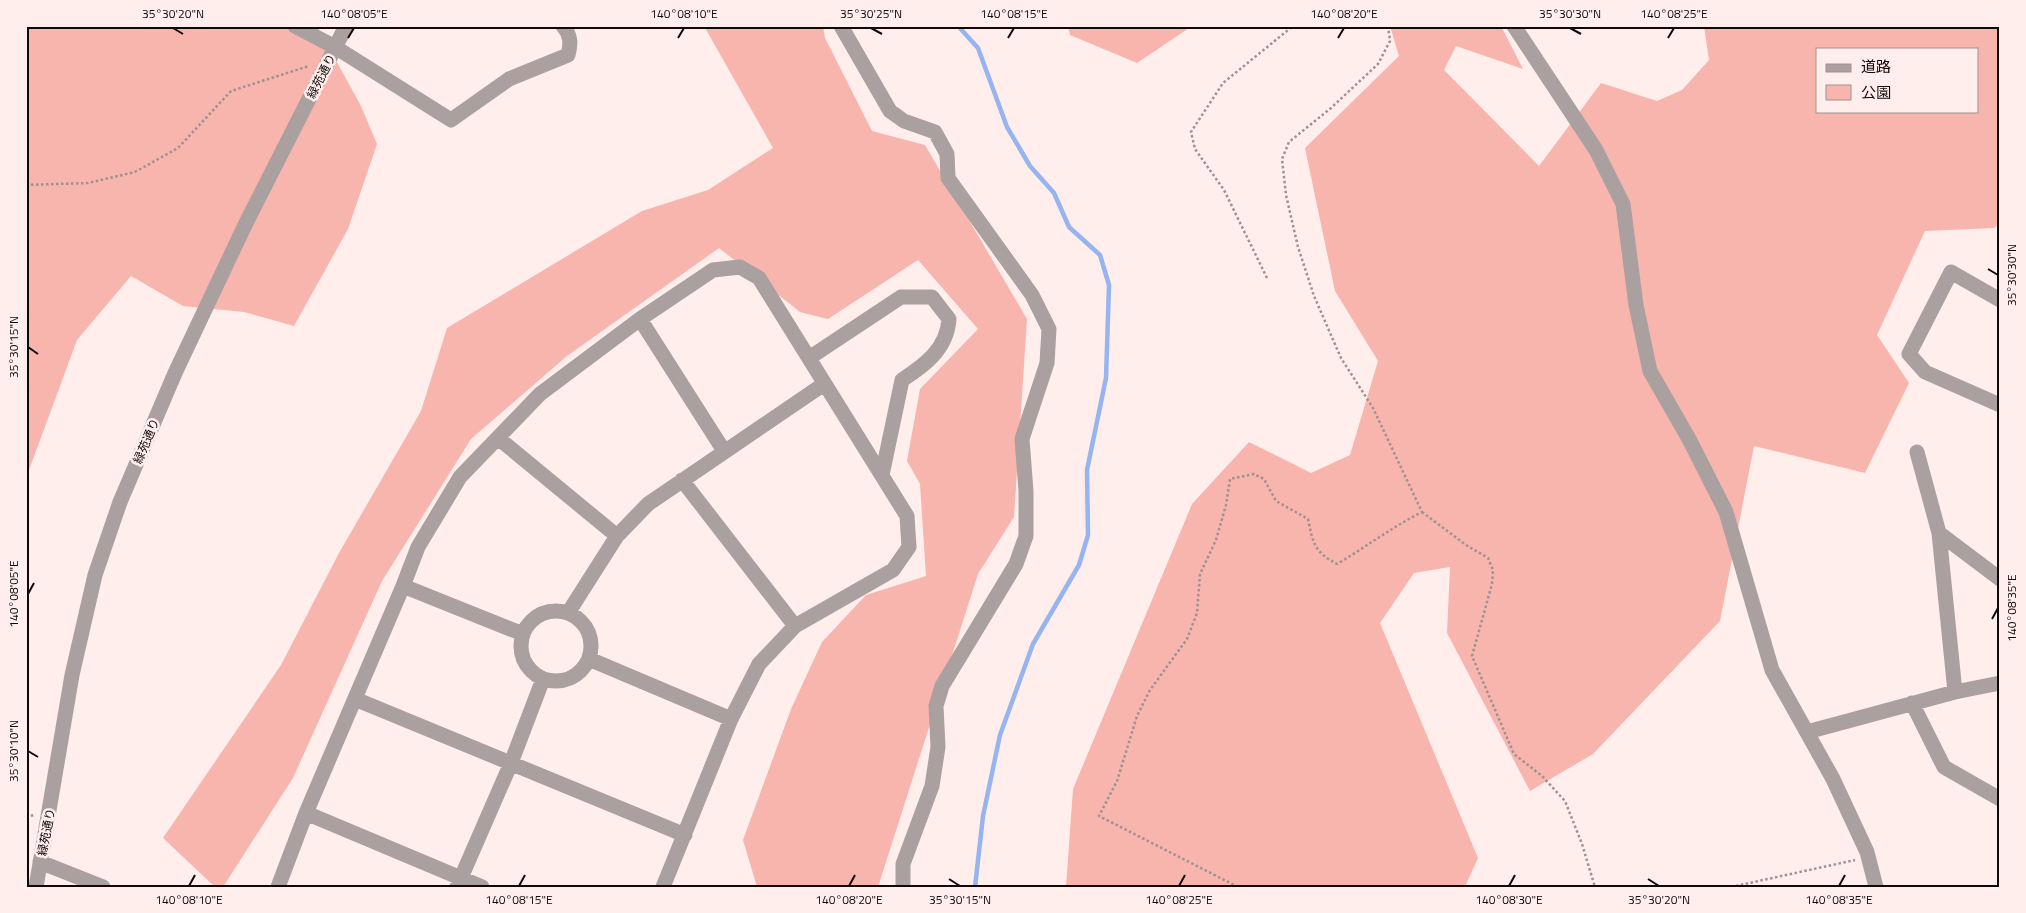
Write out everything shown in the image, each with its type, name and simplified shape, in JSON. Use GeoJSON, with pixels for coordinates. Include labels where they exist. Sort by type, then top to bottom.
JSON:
{"type":"FeatureCollection","features":[{"type":"Feature","properties":{"kind":"street"},"geometry":{"type":"LineString","coordinates":[[295,26],[332,53],[451,120],[509,79],[568,55],[571,44],[568,31],[563,26]]}},
{"type":"Feature","properties":{"kind":"street","name":"緑苑通り"},"geometry":{"type":"LineString","coordinates":[[36,887],[72,675],[95,575],[120,502],[175,373],[245,224],[346,26]]}},
{"type":"Feature","properties":{"kind":"street"},"geometry":{"type":"LineString","coordinates":[[841,26],[890,111],[904,121],[935,132],[947,154],[948,178],[1032,296],[1049,329],[1047,362],[1022,439],[1026,491],[1026,536],[1016,564],[942,686],[936,706],[938,747],[932,786],[903,864],[903,887]]}},
{"type":"Feature","properties":{"kind":"street"},"geometry":{"type":"LineString","coordinates":[[1514,26],[1596,150],[1622,204],[1636,305],[1650,371],[1689,439],[1726,512],[1772,670],[1833,779],[1868,857],[1876,887]]}},
{"type":"Feature","properties":{"kind":"street"},"geometry":{"type":"LineString","coordinates":[[278,887],[306,813],[418,548],[460,478],[540,394],[640,320],[713,270],[740,267],[759,278],[907,516],[909,547],[893,570],[795,626],[759,664],[731,719],[685,835],[662,887]]}},
{"type":"Feature","properties":{"kind":"street"},"geometry":{"type":"LineString","coordinates":[[2000,300],[1951,272],[1909,354],[1925,372],[2000,404]]}},
{"type":"Feature","properties":{"kind":"street"},"geometry":{"type":"LineString","coordinates":[[809,358],[902,297],[932,297],[949,320],[948,332],[942,346],[922,367],[902,380],[882,476]]}},
{"type":"Feature","properties":{"kind":"street"},"geometry":{"type":"LineString","coordinates":[[640,320],[724,451]]}},
{"type":"Feature","properties":{"kind":"street"},"geometry":{"type":"LineString","coordinates":[[568,613],[617,536],[648,504],[824,384]]}},
{"type":"Feature","properties":{"kind":"street"},"geometry":{"type":"LineString","coordinates":[[498,438],[617,536]]}},
{"type":"Feature","properties":{"kind":"street"},"geometry":{"type":"LineString","coordinates":[[1917,452],[1939,534],[1955,692]]}},
{"type":"Feature","properties":{"kind":"street"},"geometry":{"type":"LineString","coordinates":[[682,480],[795,626]]}},
{"type":"Feature","properties":{"kind":"street"},"geometry":{"type":"LineString","coordinates":[[1939,534],[2000,579]]}},
{"type":"Feature","properties":{"kind":"street"},"geometry":{"type":"LineString","coordinates":[[403,586],[523,634]]}},
{"type":"Feature","properties":{"kind":"street"},"geometry":{"type":"LineString","coordinates":[[555,611],[568,613],[580,621],[588,632],[591,645],[589,659],[581,670],[570,678],[557,682],[543,679],[532,672],[524,660],[520,647],[523,634],[530,622],[541,614],[555,611]]}},
{"type":"Feature","properties":{"kind":"street"},"geometry":{"type":"LineString","coordinates":[[589,659],[731,719]]}},
{"type":"Feature","properties":{"kind":"street"},"geometry":{"type":"LineString","coordinates":[[459,882],[511,763],[543,679]]}},
{"type":"Feature","properties":{"kind":"street"},"geometry":{"type":"LineString","coordinates":[[1807,732],[1912,703],[2000,682]]}},
{"type":"Feature","properties":{"kind":"street"},"geometry":{"type":"LineString","coordinates":[[355,699],[685,835]]}},
{"type":"Feature","properties":{"kind":"street"},"geometry":{"type":"LineString","coordinates":[[1912,703],[1944,767],[2000,799]]}},
{"type":"Feature","properties":{"kind":"street"},"geometry":{"type":"LineString","coordinates":[[306,813],[459,882],[482,887]]}},
{"type":"Feature","properties":{"kind":"street"},"geometry":{"type":"LineString","coordinates":[[40,862],[103,887]]}},
{"type":"Feature","properties":{"kind":"path"},"geometry":{"type":"LineString","coordinates":[[1267,278],[1224,190],[1195,150],[1191,132],[1223,83],[1293,26]]}},
{"type":"Feature","properties":{"kind":"path"},"geometry":{"type":"LineString","coordinates":[[1388,26],[1390,41],[1378,64],[1331,108],[1289,142],[1282,159],[1286,195],[1298,247],[1314,296],[1342,358],[1372,408],[1422,512],[1466,545],[1488,558],[1493,570],[1492,584],[1472,656],[1514,754],[1542,776],[1564,801],[1582,844],[1595,887]]}},
{"type":"Feature","properties":{"kind":"path"},"geometry":{"type":"LineString","coordinates":[[26,185],[88,182],[135,172],[178,148],[232,91],[332,53]]}},
{"type":"Feature","properties":{"kind":"path"},"geometry":{"type":"LineString","coordinates":[[1238,887],[1099,816],[1117,782],[1137,716],[1150,690],[1187,639],[1197,613],[1200,574],[1216,540],[1226,505],[1230,479],[1254,474],[1264,479],[1276,501],[1308,519],[1312,538],[1321,556],[1336,564],[1365,548],[1396,524],[1422,512]]}},
{"type":"Feature","properties":{"kind":"path"},"geometry":{"type":"LineString","coordinates":[[1731,887],[1868,857]]}},
{"type":"Feature","properties":{"kind":"green space"},"geometry":{"type":"Polygon","coordinates":[[[26,26],[317,26],[361,106],[377,144],[348,229],[294,326],[244,312],[183,306],[131,276],[77,340],[26,478],[26,26]]]}},
{"type":"Feature","properties":{"kind":"green space"},"geometry":{"type":"Polygon","coordinates":[[[704,26],[823,26],[825,38],[872,131],[925,145],[1027,319],[1014,517],[978,574],[878,887],[757,887],[743,840],[791,709],[822,642],[866,595],[926,576],[920,484],[907,461],[920,389],[978,329],[918,260],[828,319],[800,312],[719,248],[567,356],[471,439],[382,581],[293,778],[223,887],[215,887],[163,838],[281,665],[339,553],[421,411],[447,328],[642,211],[708,190],[773,148],[704,26]]]}},
{"type":"Feature","properties":{"kind":"green space"},"geometry":{"type":"Polygon","coordinates":[[[1068,26],[1192,26],[1137,63],[1070,35],[1068,26]]]}},
{"type":"Feature","properties":{"kind":"green space"},"geometry":{"type":"Polygon","coordinates":[[[1390,26],[1501,26],[1523,69],[1456,46],[1444,70],[1539,166],[1601,83],[1657,101],[1682,90],[1709,60],[1704,26],[2000,26],[2000,223],[1994,228],[1925,231],[1877,335],[1909,383],[1865,473],[1754,446],[1720,621],[1593,754],[1530,791],[1447,633],[1450,567],[1414,573],[1380,623],[1478,858],[1465,887],[1066,887],[1073,789],[1192,504],[1249,442],[1311,473],[1350,455],[1378,361],[1335,291],[1305,148],[1399,56],[1390,26]]]}},
{"type":"Feature","properties":{"kind":"waterway"},"geometry":{"type":"LineString","coordinates":[[958,26],[978,48],[1007,127],[1030,166],[1054,193],[1069,227],[1100,255],[1109,285],[1106,378],[1087,470],[1088,535],[1079,565],[1033,644],[1000,735],[983,816],[975,887]]}}]}
